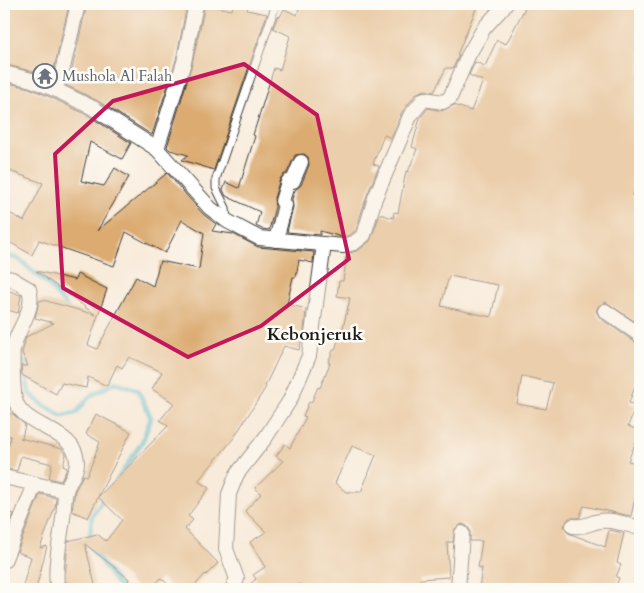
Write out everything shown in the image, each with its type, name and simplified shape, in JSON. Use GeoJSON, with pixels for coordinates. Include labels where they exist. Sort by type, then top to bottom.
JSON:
{"type":"FeatureCollection","features":[{"type":"Feature","properties":{"kind":"street"},"geometry":{"type":"LineString","coordinates":[[54,89],[61,76],[78,4]]}},
{"type":"Feature","properties":{"kind":"street"},"geometry":{"type":"LineString","coordinates":[[157,149],[184,62],[196,4]]}},
{"type":"Feature","properties":{"kind":"street"},"geometry":{"type":"LineString","coordinates":[[4,73],[32,80],[54,89],[92,108],[157,149],[210,208],[227,221],[259,238],[342,246],[354,243],[364,235],[375,198],[410,116],[424,99],[443,102],[450,98],[468,56],[484,28],[506,4]]}},
{"type":"Feature","properties":{"kind":"street"},"geometry":{"type":"LineString","coordinates":[[276,240],[285,205],[282,201],[284,194],[288,182],[292,181],[301,162]]}},
{"type":"Feature","properties":{"kind":"street"},"geometry":{"type":"LineString","coordinates":[[232,589],[237,579],[226,549],[229,494],[237,474],[266,437],[290,400],[309,356],[324,244]]}},
{"type":"Feature","properties":{"kind":"street"},"geometry":{"type":"LineString","coordinates":[[4,277],[12,279],[29,289],[32,297],[31,306],[13,350],[15,400],[25,415],[67,440],[77,453],[78,466],[66,491],[57,570],[58,589]]}},
{"type":"Feature","properties":{"kind":"street"},"geometry":{"type":"LineString","coordinates":[[605,311],[640,335]]}},
{"type":"Feature","properties":{"kind":"street"},"geometry":{"type":"LineString","coordinates":[[4,477],[66,491]]}},
{"type":"Feature","properties":{"kind":"street"},"geometry":{"type":"LineString","coordinates":[[4,561],[35,484]]}},
{"type":"Feature","properties":{"kind":"street"},"geometry":{"type":"LineString","coordinates":[[573,526],[583,527],[606,520],[640,528]]}},
{"type":"Feature","properties":{"kind":"street"},"geometry":{"type":"LineString","coordinates":[[458,589],[462,533]]}},
{"type":"Feature","properties":{"kind":"lane"},"geometry":{"type":"LineString","coordinates":[[227,221],[226,208],[216,188],[216,178],[276,4]]}},
{"type":"Feature","properties":{"kind":"highlighted area"},"geometry":{"type":"Polygon","coordinates":[[[244,64],[317,115],[349,259],[261,326],[188,357],[63,288],[55,154],[113,101],[244,64]]]}},
{"type":"Feature","properties":{"kind":"building"},"geometry":{"type":"Polygon","coordinates":[[[4,4],[69,4],[53,73],[50,78],[4,64],[4,4]]]}},
{"type":"Feature","properties":{"kind":"building"},"geometry":{"type":"Polygon","coordinates":[[[87,4],[187,4],[176,60],[152,135],[98,101],[66,85],[70,78],[87,4]]]}},
{"type":"Feature","properties":{"kind":"building"},"geometry":{"type":"Polygon","coordinates":[[[233,4],[249,4],[247,10],[267,14],[214,170],[182,160],[188,155],[170,150],[167,147],[192,64],[205,5],[232,10],[233,4]]]}},
{"type":"Feature","properties":{"kind":"building"},"geometry":{"type":"Polygon","coordinates":[[[300,4],[478,4],[453,68],[446,68],[434,92],[425,90],[417,93],[402,112],[391,138],[384,135],[373,164],[379,166],[356,230],[350,235],[342,237],[320,231],[320,235],[287,232],[293,207],[292,199],[295,190],[301,185],[309,165],[308,157],[304,154],[295,155],[287,173],[280,179],[274,198],[275,207],[269,230],[256,226],[260,212],[226,196],[223,190],[226,182],[239,188],[274,68],[280,70],[290,36],[273,28],[278,16],[280,17],[284,9],[297,15],[300,4]]]}},
{"type":"Feature","properties":{"kind":"building"},"geometry":{"type":"Polygon","coordinates":[[[527,4],[640,4],[640,180],[632,196],[640,204],[640,325],[606,302],[598,306],[596,311],[600,318],[640,344],[640,372],[629,403],[636,405],[628,426],[640,431],[628,461],[640,464],[640,486],[638,486],[631,516],[584,506],[579,518],[569,518],[564,526],[568,533],[605,547],[609,530],[624,533],[617,563],[621,565],[616,577],[619,578],[615,589],[479,589],[482,568],[478,567],[482,541],[470,541],[470,530],[462,524],[455,529],[453,542],[447,542],[449,577],[420,579],[419,589],[304,589],[300,584],[291,589],[244,589],[256,579],[253,575],[265,567],[250,542],[266,532],[245,511],[261,494],[255,488],[283,461],[276,456],[285,444],[290,448],[306,417],[303,416],[309,402],[311,403],[318,387],[320,388],[330,363],[328,363],[342,332],[350,298],[337,296],[339,281],[343,281],[347,254],[359,250],[370,241],[380,214],[393,218],[394,212],[398,213],[406,171],[408,172],[417,149],[412,147],[420,118],[428,108],[442,111],[454,105],[471,111],[483,81],[469,75],[475,62],[485,66],[497,40],[506,44],[527,4]],[[449,276],[441,306],[491,317],[498,285],[449,276]],[[522,376],[517,404],[546,409],[553,383],[522,376]],[[352,446],[335,483],[346,492],[361,492],[376,455],[352,446]]]}},
{"type":"Feature","properties":{"kind":"building"},"geometry":{"type":"Polygon","coordinates":[[[4,82],[29,88],[50,97],[89,116],[131,143],[122,159],[90,142],[81,181],[104,186],[115,168],[129,177],[97,231],[167,173],[203,214],[216,224],[212,231],[233,234],[258,247],[314,252],[313,263],[299,260],[296,277],[293,277],[287,304],[306,309],[304,331],[299,350],[284,346],[266,387],[233,439],[198,481],[209,488],[188,516],[193,520],[185,529],[218,563],[192,589],[173,589],[161,578],[151,589],[137,589],[128,581],[129,579],[85,544],[96,589],[73,589],[65,580],[68,541],[97,534],[106,541],[122,520],[98,497],[168,426],[160,420],[174,403],[152,389],[162,372],[129,357],[122,368],[117,365],[107,386],[88,377],[86,388],[62,383],[56,394],[22,375],[21,366],[28,366],[22,353],[26,337],[54,323],[35,318],[39,301],[43,300],[96,315],[36,271],[75,280],[77,274],[107,289],[88,345],[97,349],[136,277],[153,286],[160,261],[199,269],[204,233],[182,220],[165,253],[126,232],[114,266],[39,240],[32,255],[4,239],[4,210],[24,221],[43,183],[4,169],[4,82]]]}},
{"type":"Feature","properties":{"kind":"building"},"geometry":{"type":"Polygon","coordinates":[[[4,289],[21,295],[18,313],[4,309],[4,289]]]}},
{"type":"Feature","properties":{"kind":"building"},"geometry":{"type":"Polygon","coordinates":[[[7,413],[13,414],[25,425],[22,438],[20,438],[62,449],[66,454],[63,466],[67,468],[61,481],[49,478],[52,464],[21,456],[17,471],[4,468],[11,436],[4,435],[7,413]]]}},
{"type":"Feature","properties":{"kind":"building"},"geometry":{"type":"Polygon","coordinates":[[[96,414],[131,432],[88,518],[72,511],[75,491],[83,475],[87,476],[100,442],[86,434],[96,414]]]}},
{"type":"Feature","properties":{"kind":"building"},"geometry":{"type":"Polygon","coordinates":[[[40,494],[56,498],[55,507],[40,548],[47,546],[36,589],[22,589],[31,557],[17,552],[40,494]]]}},
{"type":"Feature","properties":{"kind":"building"},"geometry":{"type":"Polygon","coordinates":[[[4,510],[14,514],[4,538],[4,510]]]}},
{"type":"Feature","properties":{"kind":"waterway"},"geometry":{"type":"LineString","coordinates":[[4,255],[19,259],[50,286],[67,307],[64,312]]}},
{"type":"Feature","properties":{"kind":"waterway"},"geometry":{"type":"LineString","coordinates":[[32,359],[24,362],[29,393],[43,405],[62,416],[76,413],[90,396],[116,382],[138,390],[151,418],[142,442],[117,480]]}},
{"type":"Feature","properties":{"kind":"waterway"},"geometry":{"type":"LineString","coordinates":[[105,497],[92,516],[89,545],[121,589]]}},
{"type":"Feature","properties":{"kind":"place","name":"Mushola Al Falah"},"geometry":{"type":"Point","coordinates":[45,76]}},
{"type":"Feature","properties":{"kind":"district","name":"Kebonjeruk"},"geometry":{"type":"Point","coordinates":[315,334]}}]}
